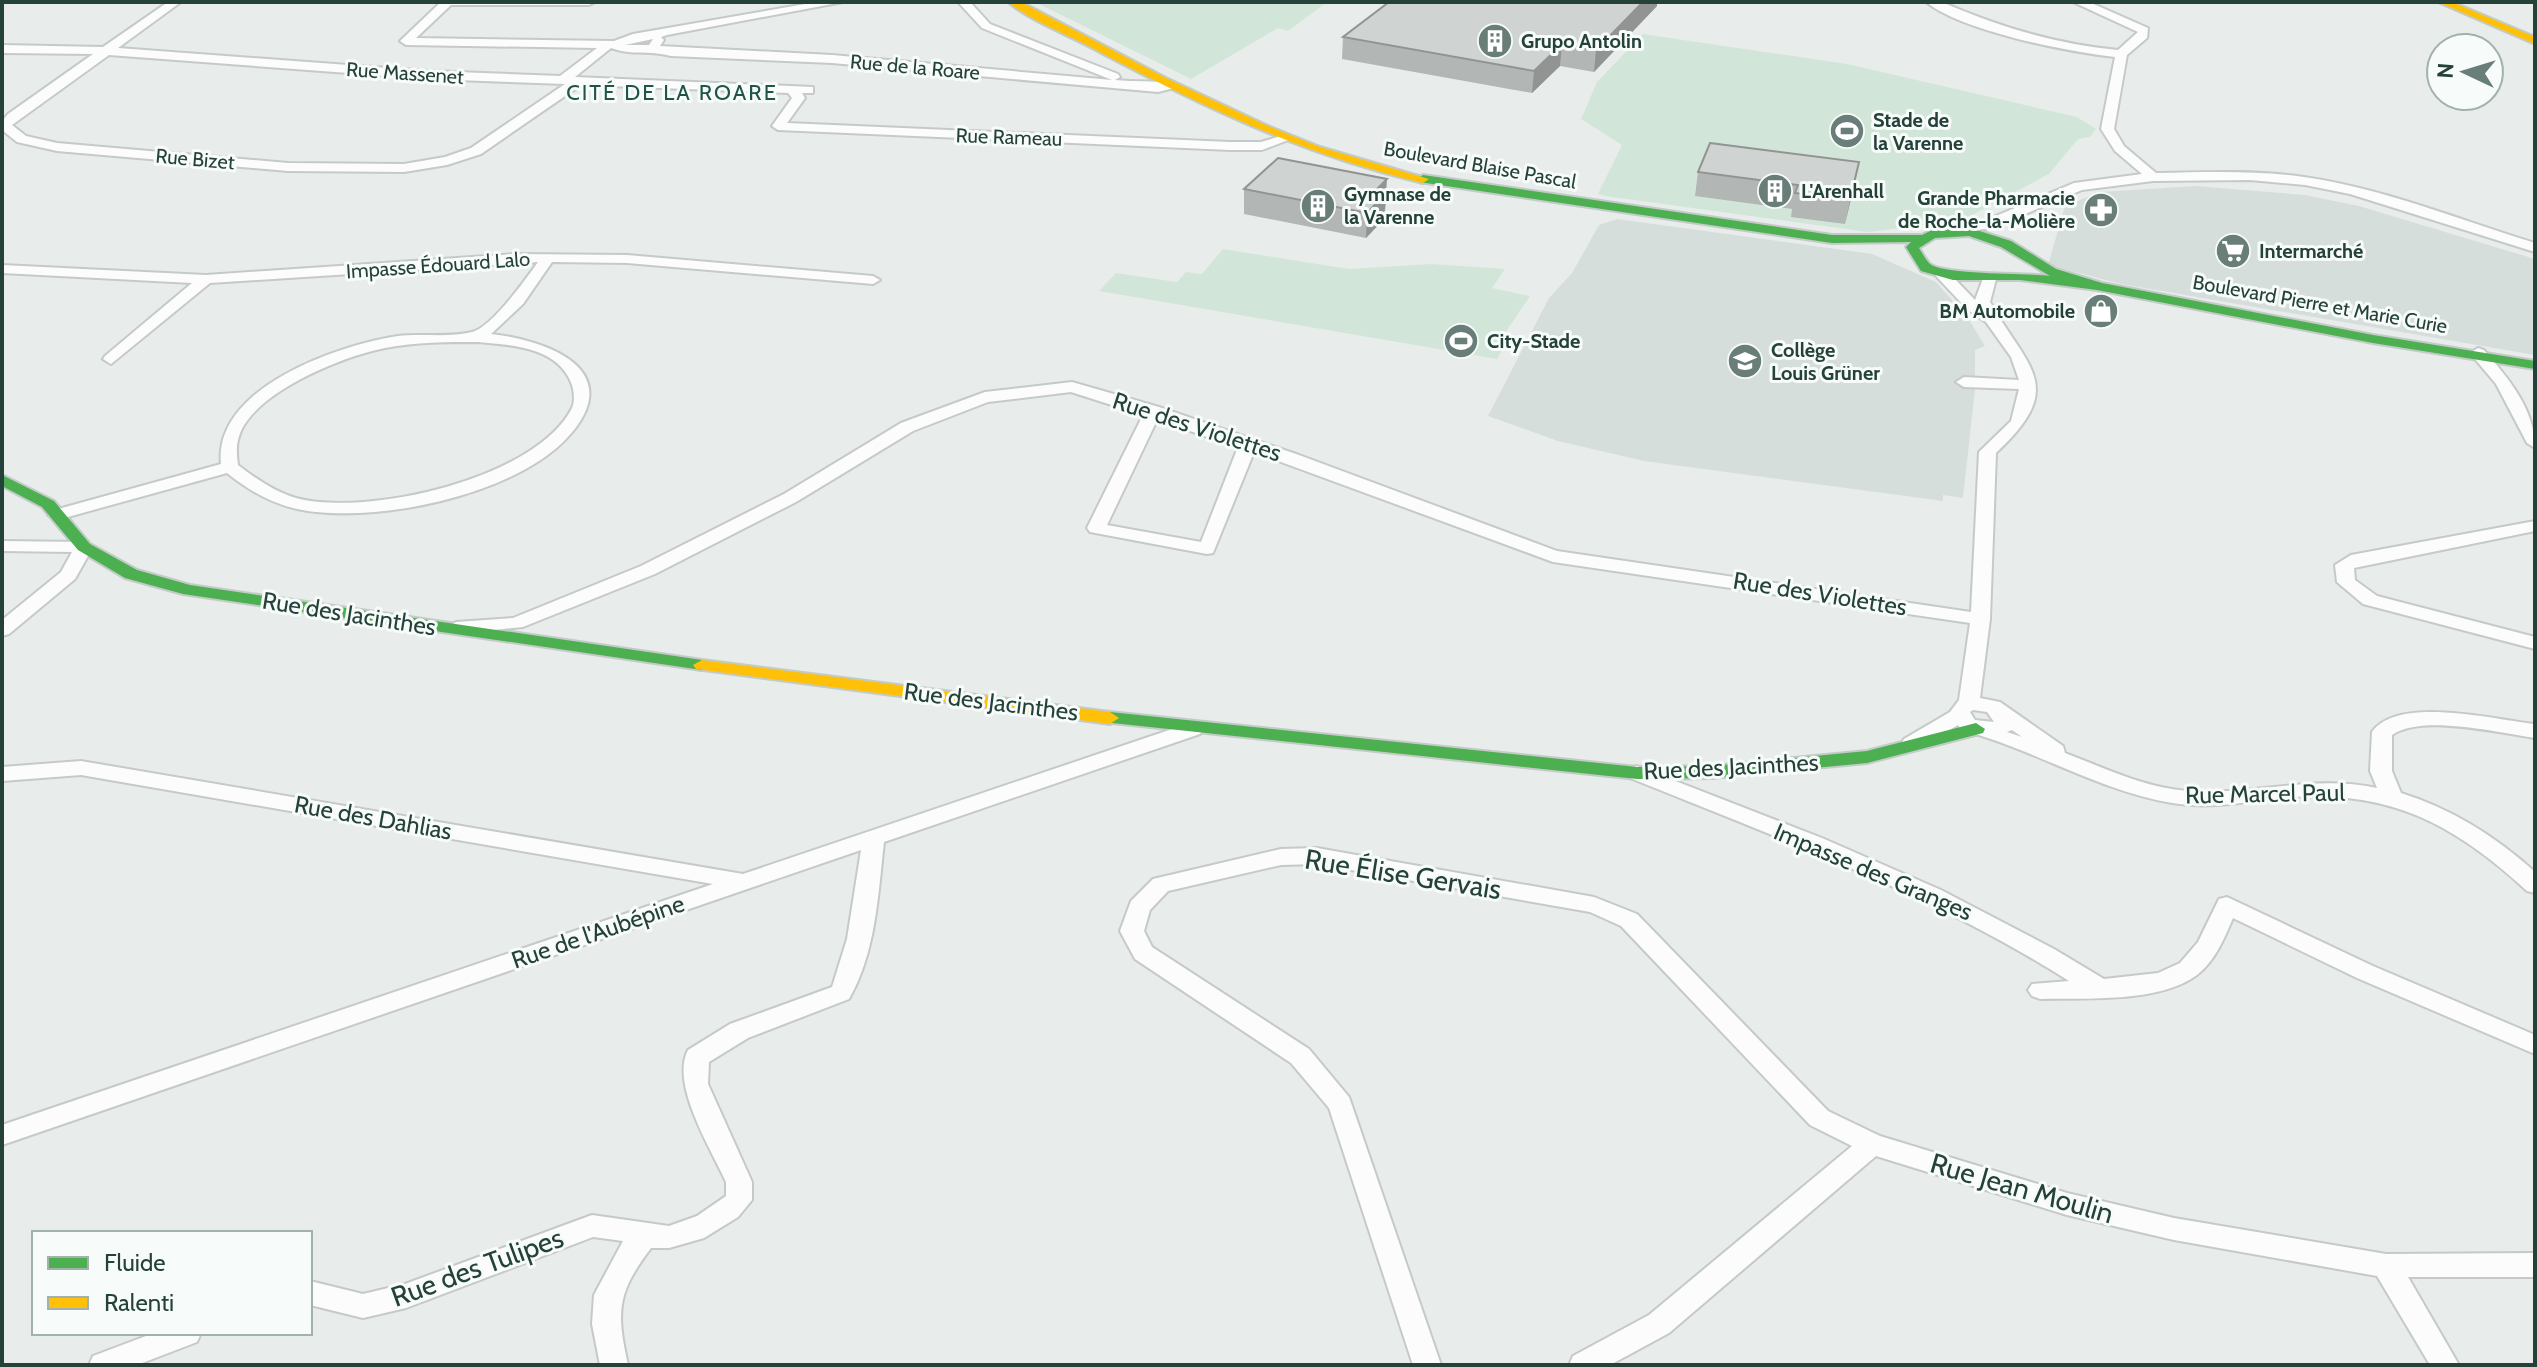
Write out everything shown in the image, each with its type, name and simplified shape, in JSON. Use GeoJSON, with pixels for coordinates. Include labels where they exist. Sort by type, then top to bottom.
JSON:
{"type":"FeatureCollection","features":[{"type":"Feature","properties":{"kind":"main road","name":"Boulevard Blaise Pascal"},"geometry":{"type":"LineString","coordinates":[[1013,2],[1284,139],[1333,158],[1441,184],[1832,239],[1918,260],[1941,273]]}},
{"type":"Feature","properties":{"kind":"main road"},"geometry":{"type":"LineString","coordinates":[[2443,2],[2535,41]]}},
{"type":"Feature","properties":{"kind":"main road","name":"Boulevard Blaise Pascal"},"geometry":{"type":"LineString","coordinates":[[1832,239],[1921,238],[1948,232],[1988,237],[2040,267],[2097,285]]}},
{"type":"Feature","properties":{"kind":"main road"},"geometry":{"type":"LineString","coordinates":[[1918,260],[1912,247],[1921,238]]}},
{"type":"Feature","properties":{"kind":"main road"},"geometry":{"type":"LineString","coordinates":[[1998,277],[2018,270],[2016,252]]}},
{"type":"Feature","properties":{"kind":"main road"},"geometry":{"type":"LineString","coordinates":[[1941,273],[2097,285]]}},
{"type":"Feature","properties":{"kind":"main road","name":"Boulevard Pierre et Marie Curie"},"geometry":{"type":"LineString","coordinates":[[2097,285],[2378,340],[2478,353],[2535,365]]}},
{"type":"Feature","properties":{"kind":"main road","name":"Rue des Jacinthes"},"geometry":{"type":"LineString","coordinates":[[2,480],[48,504],[84,547],[131,574],[189,590],[448,629],[1193,729],[1637,773],[1712,772],[1867,757],[1910,744],[1980,730]]}},
{"type":"Feature","properties":{"kind":"street","name":"Rue Bizet"},"geometry":{"type":"LineString","coordinates":[[175,2],[13,117],[5,125],[11,133],[24,141],[88,150],[288,167],[404,168],[447,161],[476,151],[578,81]]}},
{"type":"Feature","properties":{"kind":"street"},"geometry":{"type":"LineString","coordinates":[[450,2],[589,2]]}},
{"type":"Feature","properties":{"kind":"street","name":"Rue de la Roare"},"geometry":{"type":"LineString","coordinates":[[450,2],[406,41],[611,46],[626,51],[653,42],[671,52],[832,59],[1140,87],[1176,86]]}},
{"type":"Feature","properties":{"kind":"street"},"geometry":{"type":"LineString","coordinates":[[653,42],[664,32],[837,2]]}},
{"type":"Feature","properties":{"kind":"street"},"geometry":{"type":"LineString","coordinates":[[964,2],[986,26],[1034,48],[1140,87]]}},
{"type":"Feature","properties":{"kind":"street"},"geometry":{"type":"LineString","coordinates":[[1932,2],[1985,26],[2085,51],[2121,54],[2143,36],[2144,30],[2079,2]]}},
{"type":"Feature","properties":{"kind":"street"},"geometry":{"type":"LineString","coordinates":[[563,80],[611,46]]}},
{"type":"Feature","properties":{"kind":"street","name":"Rue Massenet"},"geometry":{"type":"LineString","coordinates":[[2,49],[107,51],[414,74],[809,90]]}},
{"type":"Feature","properties":{"kind":"street"},"geometry":{"type":"LineString","coordinates":[[2121,54],[2122,63],[2105,124],[2110,142],[2153,177]]}},
{"type":"Feature","properties":{"kind":"street","name":"Rue Rameau"},"geometry":{"type":"LineString","coordinates":[[791,89],[799,98],[778,126],[1230,146],[1262,146],[1284,139]]}},
{"type":"Feature","properties":{"kind":"street"},"geometry":{"type":"LineString","coordinates":[[1948,232],[1987,225],[2079,186],[2185,176],[2300,187],[2419,213],[2535,248]]}},
{"type":"Feature","properties":{"kind":"street"},"geometry":{"type":"LineString","coordinates":[[2016,252],[2009,231],[2022,211]]}},
{"type":"Feature","properties":{"kind":"street"},"geometry":{"type":"LineString","coordinates":[[478,337],[518,301],[548,258]]}},
{"type":"Feature","properties":{"kind":"street","name":"Impasse Édouard Lalo"},"geometry":{"type":"LineString","coordinates":[[2,269],[206,279],[548,258],[627,259],[873,280]]}},
{"type":"Feature","properties":{"kind":"street"},"geometry":{"type":"LineString","coordinates":[[1941,273],[1973,307],[1990,318]]}},
{"type":"Feature","properties":{"kind":"street"},"geometry":{"type":"LineString","coordinates":[[1980,730],[2000,729],[2006,722],[1998,710],[1964,709],[1975,671],[1980,619],[1988,452],[2018,423],[2028,385],[2028,370],[1982,302],[1998,277]]}},
{"type":"Feature","properties":{"kind":"street"},"geometry":{"type":"LineString","coordinates":[[111,359],[206,279]]}},
{"type":"Feature","properties":{"kind":"street"},"geometry":{"type":"LineString","coordinates":[[478,337],[539,347],[569,361],[581,385],[581,407],[559,436],[505,473],[440,496],[368,508],[300,504],[259,490],[230,467],[229,438],[243,414],[274,388],[322,364],[373,346],[425,338],[478,337]]}},
{"type":"Feature","properties":{"kind":"street"},"geometry":{"type":"LineString","coordinates":[[2478,353],[2503,382],[2535,443]]}},
{"type":"Feature","properties":{"kind":"street"},"geometry":{"type":"LineString","coordinates":[[1964,382],[2028,385]]}},
{"type":"Feature","properties":{"kind":"street","name":"Rue des Violettes"},"geometry":{"type":"LineString","coordinates":[[448,629],[516,623],[648,570],[790,498],[907,427],[985,397],[1072,387],[1248,444],[1553,556],[1980,619]]}},
{"type":"Feature","properties":{"kind":"street"},"geometry":{"type":"LineString","coordinates":[[1153,411],[1096,528],[1207,549],[1248,444]]}},
{"type":"Feature","properties":{"kind":"street"},"geometry":{"type":"LineString","coordinates":[[57,515],[230,467]]}},
{"type":"Feature","properties":{"kind":"street"},"geometry":{"type":"LineString","coordinates":[[2535,526],[2358,559],[2344,565],[2346,582],[2370,600],[2535,643]]}},
{"type":"Feature","properties":{"kind":"street"},"geometry":{"type":"LineString","coordinates":[[2,546],[84,547],[68,575],[2,630]]}},
{"type":"Feature","properties":{"kind":"street","name":"Rue Marcel Paul"},"geometry":{"type":"LineString","coordinates":[[1975,671],[1998,710],[2069,761]]}},
{"type":"Feature","properties":{"kind":"street","name":"Rue Marcel Paul"},"geometry":{"type":"LineString","coordinates":[[1964,709],[1980,730],[2145,791],[2185,798],[2343,790],[2391,796],[2450,817],[2501,851],[2535,885]]}},
{"type":"Feature","properties":{"kind":"street","name":"Rue des Jacinthes"},"geometry":{"type":"LineString","coordinates":[[1910,744],[1964,709]]}},
{"type":"Feature","properties":{"kind":"street"},"geometry":{"type":"LineString","coordinates":[[2391,796],[2381,771],[2382,732],[2399,720],[2424,718],[2535,731]]}},
{"type":"Feature","properties":{"kind":"street","name":"Rue de l'Aubépine"},"geometry":{"type":"LineString","coordinates":[[2,1135],[1193,729]]}},
{"type":"Feature","properties":{"kind":"street","name":"Rue des Dahlias"},"geometry":{"type":"LineString","coordinates":[[2,774],[81,768],[744,882]]}},
{"type":"Feature","properties":{"kind":"street","name":"Impasse des Granges"},"geometry":{"type":"LineString","coordinates":[[1637,773],[1976,915],[2099,988]]}},
{"type":"Feature","properties":{"kind":"street","name":"Rue des Tulipes"},"geometry":{"type":"LineString","coordinates":[[312,1293],[363,1306],[406,1296],[592,1226],[614,1226],[645,1236],[677,1238],[716,1221],[739,1200],[739,1182],[695,1084],[697,1057],[739,1031],[841,993],[848,981],[861,922],[874,837]]}},
{"type":"Feature","properties":{"kind":"street","name":"Rue Élise Gervais"},"geometry":{"type":"LineString","coordinates":[[1427,1365],[1340,1104],[1300,1056],[1143,953],[1132,931],[1139,907],[1161,885],[1281,857],[1317,856],[1594,905],[1629,920],[1819,1118],[1872,1144]]}},
{"type":"Feature","properties":{"kind":"street"},"geometry":{"type":"LineString","coordinates":[[2040,990],[2129,988],[2186,971],[2212,940],[2227,905],[2365,972],[2535,1045]]}},
{"type":"Feature","properties":{"kind":"street"},"geometry":{"type":"LineString","coordinates":[[1583,1365],[1659,1324],[1872,1144]]}},
{"type":"Feature","properties":{"kind":"street","name":"Rue Jean Moulin"},"geometry":{"type":"LineString","coordinates":[[1872,1144],[2113,1215],[2174,1229],[2386,1266],[2535,1265]]}},
{"type":"Feature","properties":{"kind":"street"},"geometry":{"type":"LineString","coordinates":[[614,1365],[603,1319],[610,1280],[645,1236]]}},
{"type":"Feature","properties":{"kind":"street"},"geometry":{"type":"LineString","coordinates":[[2386,1266],[2445,1365]]}},
{"type":"Feature","properties":{"kind":"street"},"geometry":{"type":"LineString","coordinates":[[103,1365],[182,1335]]}},
{"type":"Feature","properties":{"kind":"shaded area"},"geometry":{"type":"Polygon","coordinates":[[[2195,186],[2305,195],[2359,206],[2535,259],[2535,355],[2121,284],[2048,265],[2065,206],[2100,192],[2195,186]]]}},
{"type":"Feature","properties":{"kind":"shaded area","name":"Collège Louis Grüner"},"geometry":{"type":"Polygon","coordinates":[[[1617,219],[1872,254],[1936,282],[1968,318],[1985,346],[1975,350],[1975,378],[1964,378],[1964,387],[1975,389],[1963,498],[1943,495],[1943,501],[1644,461],[1558,441],[1488,416],[1549,298],[1572,273],[1599,225],[1617,219]]]}},
{"type":"Feature","properties":{"kind":"green space"},"geometry":{"type":"Polygon","coordinates":[[[1035,2],[1327,2],[1288,31],[1278,28],[1191,79],[1035,2]]]}},
{"type":"Feature","properties":{"kind":"green space","name":"Stade de la Varenne"},"geometry":{"type":"Polygon","coordinates":[[[1643,34],[1847,64],[2077,117],[2096,129],[2090,137],[2078,139],[2049,174],[1961,221],[1868,232],[1605,196],[1598,194],[1622,145],[1581,119],[1597,82],[1643,34]]]}},
{"type":"Feature","properties":{"kind":"green space"},"geometry":{"type":"Polygon","coordinates":[[[1223,249],[1349,269],[1431,264],[1505,269],[1492,288],[1530,296],[1503,336],[1509,338],[1497,359],[1099,291],[1116,273],[1177,282],[1186,272],[1202,274],[1223,249]]]}},
{"type":"Feature","properties":{"kind":"building","name":"Grupo Antolin"},"geometry":{"type":"Polygon","coordinates":[[[1389,2],[1643,2],[1596,50],[1562,44],[1534,71],[1343,37],[1389,2]]]}},
{"type":"Feature","properties":{"kind":"building"},"geometry":{"type":"Polygon","coordinates":[[[1710,143],[1859,162],[1850,200],[1795,193],[1798,185],[1698,172],[1710,143]]]}},
{"type":"Feature","properties":{"kind":"building"},"geometry":{"type":"Polygon","coordinates":[[[1278,158],[1387,179],[1374,192],[1385,194],[1367,213],[1244,189],[1278,158]]]}},
{"type":"Feature","properties":{"kind":"traffic: fast"},"geometry":{"type":"LineString","coordinates":[[1423,179],[1832,239],[1921,238]]}},
{"type":"Feature","properties":{"kind":"traffic: fast"},"geometry":{"type":"LineString","coordinates":[[2097,285],[2051,272],[2006,244],[1970,232],[1932,234],[1912,247],[1926,268],[1953,276],[2020,276],[2097,286],[2373,339],[2535,365]]}},
{"type":"Feature","properties":{"kind":"traffic: fast"},"geometry":{"type":"LineString","coordinates":[[2,480],[48,504],[84,547],[131,574],[189,590],[702,665]]}},
{"type":"Feature","properties":{"kind":"traffic: fast"},"geometry":{"type":"LineString","coordinates":[[1110,718],[1637,773],[1712,772],[1867,757],[1976,729]]}},
{"type":"Feature","properties":{"kind":"traffic: slow"},"geometry":{"type":"LineString","coordinates":[[1013,2],[1213,106],[1264,129],[1369,166],[1423,179]]}},
{"type":"Feature","properties":{"kind":"traffic: slow"},"geometry":{"type":"LineString","coordinates":[[2443,2],[2535,41]]}},
{"type":"Feature","properties":{"kind":"traffic: slow"},"geometry":{"type":"LineString","coordinates":[[702,665],[1110,718]]}},
{"type":"Feature","properties":{"kind":"place","name":"Grupo Antolin"},"geometry":{"type":"Point","coordinates":[1495,41]}},
{"type":"Feature","properties":{"kind":"place","name":"Stade de la Varenne"},"geometry":{"type":"Point","coordinates":[1847,131]}},
{"type":"Feature","properties":{"kind":"place","name":"L'Arenhall"},"geometry":{"type":"Point","coordinates":[1775,191]}},
{"type":"Feature","properties":{"kind":"place","name":"Gymnase de la Varenne"},"geometry":{"type":"Point","coordinates":[1318,206]}},
{"type":"Feature","properties":{"kind":"place","name":"Grande Pharmacie de Roche-la-Molière"},"geometry":{"type":"Point","coordinates":[2101,210]}},
{"type":"Feature","properties":{"kind":"place","name":"Intermarché"},"geometry":{"type":"Point","coordinates":[2233,251]}},
{"type":"Feature","properties":{"kind":"place","name":"BM Automobile"},"geometry":{"type":"Point","coordinates":[2101,311]}},
{"type":"Feature","properties":{"kind":"place","name":"City-Stade"},"geometry":{"type":"Point","coordinates":[1461,341]}},
{"type":"Feature","properties":{"kind":"place","name":"Collège Louis Grüner"},"geometry":{"type":"Point","coordinates":[1745,361]}},
{"type":"Feature","properties":{"kind":"district","name":"CITÉ DE LA ROARE"},"geometry":{"type":"Point","coordinates":[672,92]}}]}
